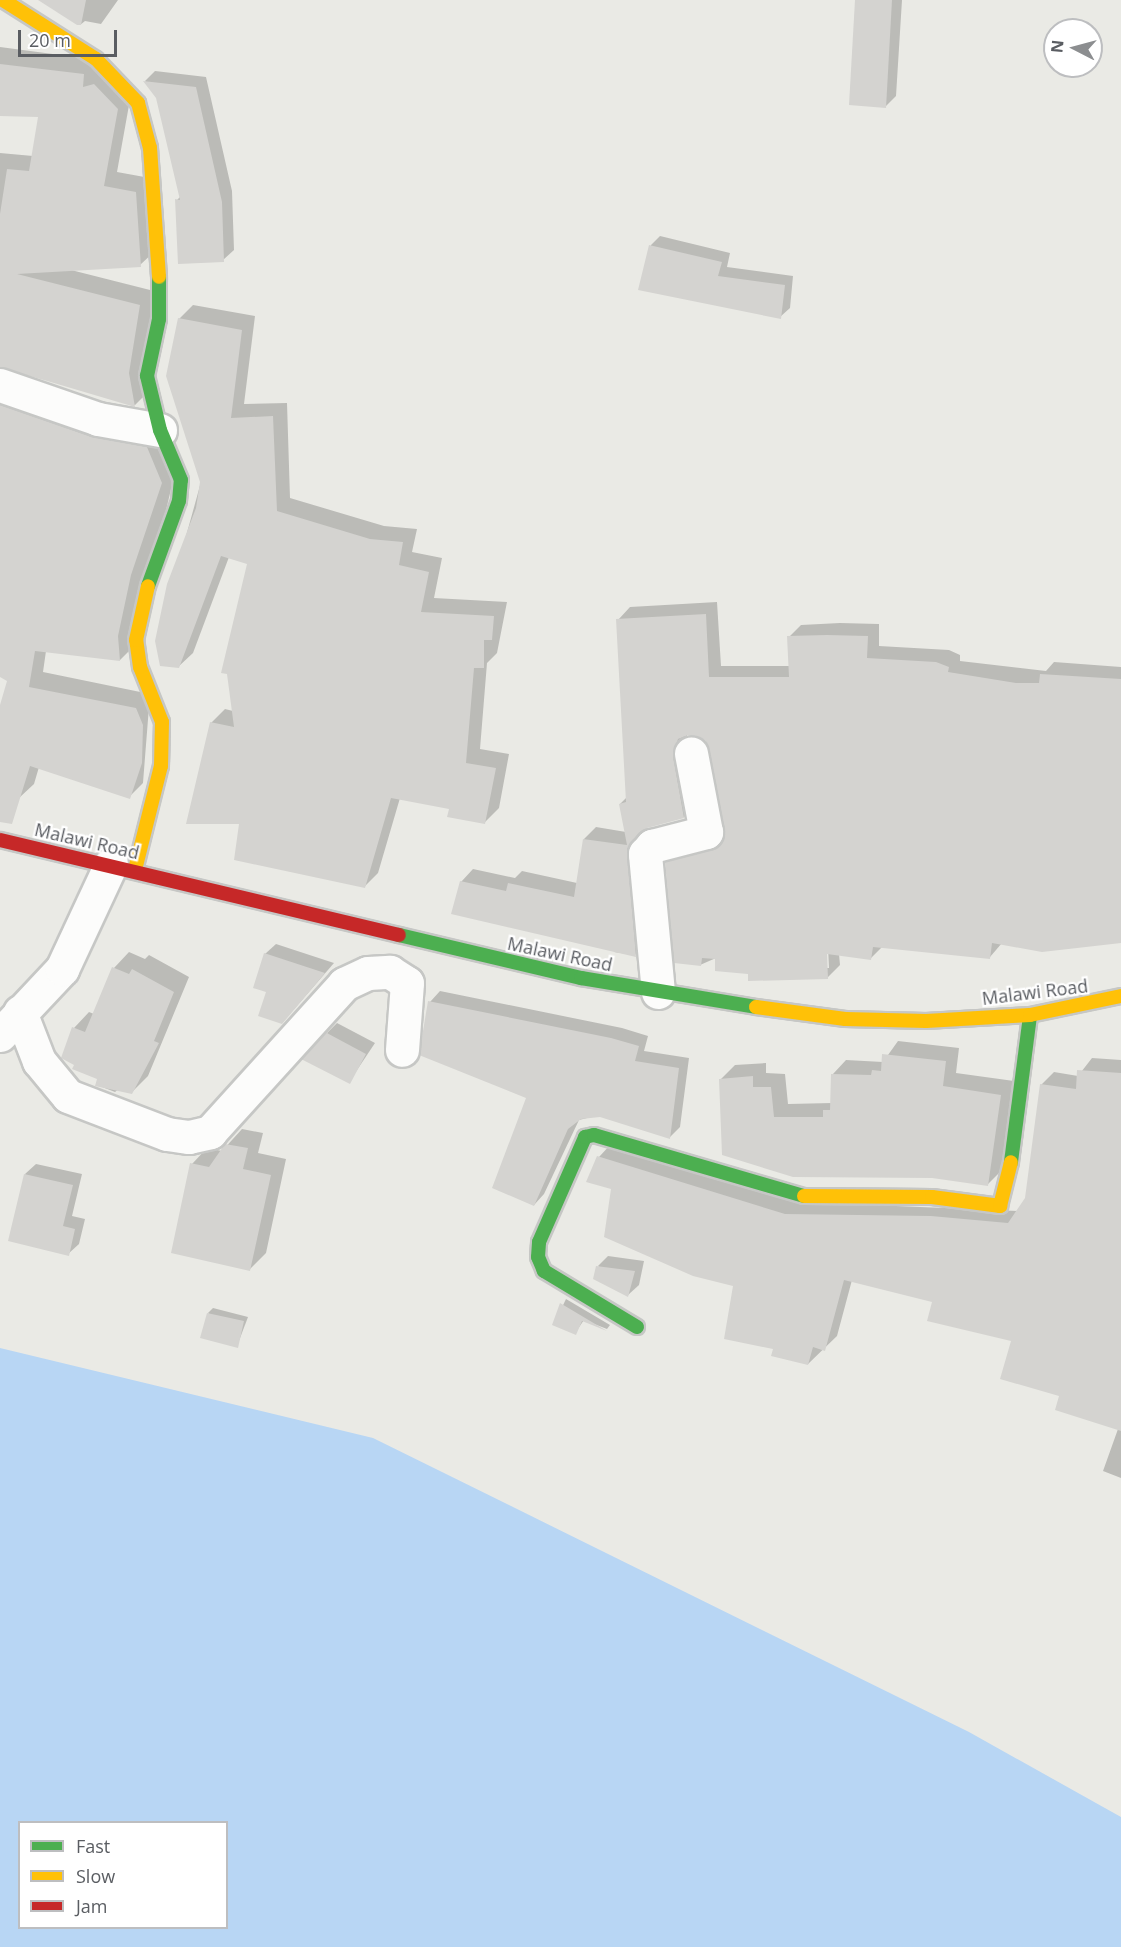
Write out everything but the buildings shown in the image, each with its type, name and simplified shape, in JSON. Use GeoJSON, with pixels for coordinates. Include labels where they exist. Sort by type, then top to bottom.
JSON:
{"type":"FeatureCollection","features":[{"type":"Feature","properties":{"kind":"street"},"geometry":{"type":"LineString","coordinates":[[3,0],[96,58],[138,103],[150,148],[160,231],[159,319],[147,376],[160,430],[180,490],[149,579],[136,640],[140,667],[162,722],[161,766],[123,867],[62,969],[10,1023],[68,1096],[167,1134],[189,1137],[210,1132],[344,984],[368,974],[390,972],[407,983],[402,1050]]}},
{"type":"Feature","properties":{"kind":"street"},"geometry":{"type":"LineString","coordinates":[[0,385],[99,418],[160,430]]}},
{"type":"Feature","properties":{"kind":"street"},"geometry":{"type":"LineString","coordinates":[[658,992],[645,854],[652,846],[706,832],[691,753]]}},
{"type":"Feature","properties":{"kind":"street","name":"Malawi Road"},"geometry":{"type":"LineString","coordinates":[[0,840],[123,867],[580,978],[658,992],[845,1019],[1030,1015],[1121,996]]}},
{"type":"Feature","properties":{"kind":"street"},"geometry":{"type":"LineString","coordinates":[[637,1327],[544,1271],[538,1257],[539,1242],[585,1137],[594,1134],[790,1196],[932,1197],[1000,1206],[1006,1196],[1030,1015]]}},
{"type":"Feature","properties":{"kind":"water"},"geometry":{"type":"Polygon","coordinates":[[[0,1348],[373,1438],[969,1732],[1121,1817],[1121,1947],[0,1947],[0,1348]]]}},
{"type":"Feature","properties":{"kind":"traffic: fast"},"geometry":{"type":"LineString","coordinates":[[148,586],[179,501],[181,480],[160,430],[147,376],[159,319],[159,277]]}},
{"type":"Feature","properties":{"kind":"traffic: fast"},"geometry":{"type":"LineString","coordinates":[[399,935],[581,978],[756,1007]]}},
{"type":"Feature","properties":{"kind":"traffic: fast"},"geometry":{"type":"LineString","coordinates":[[1011,1162],[1030,1015]]}},
{"type":"Feature","properties":{"kind":"traffic: fast"},"geometry":{"type":"LineString","coordinates":[[637,1327],[544,1271],[538,1257],[539,1242],[585,1137],[594,1135],[804,1196]]}},
{"type":"Feature","properties":{"kind":"traffic: slow"},"geometry":{"type":"LineString","coordinates":[[3,0],[96,59],[138,103],[150,148],[159,277]]}},
{"type":"Feature","properties":{"kind":"traffic: slow"},"geometry":{"type":"LineString","coordinates":[[135,870],[161,766],[162,722],[140,667],[136,640],[148,586]]}},
{"type":"Feature","properties":{"kind":"traffic: slow"},"geometry":{"type":"LineString","coordinates":[[756,1007],[845,1019],[926,1021],[1030,1015],[1121,996]]}},
{"type":"Feature","properties":{"kind":"traffic: slow"},"geometry":{"type":"LineString","coordinates":[[804,1196],[932,1197],[1000,1206],[1011,1162]]}},
{"type":"Feature","properties":{"kind":"traffic: jam"},"geometry":{"type":"LineString","coordinates":[[0,840],[399,935]]}}]}
